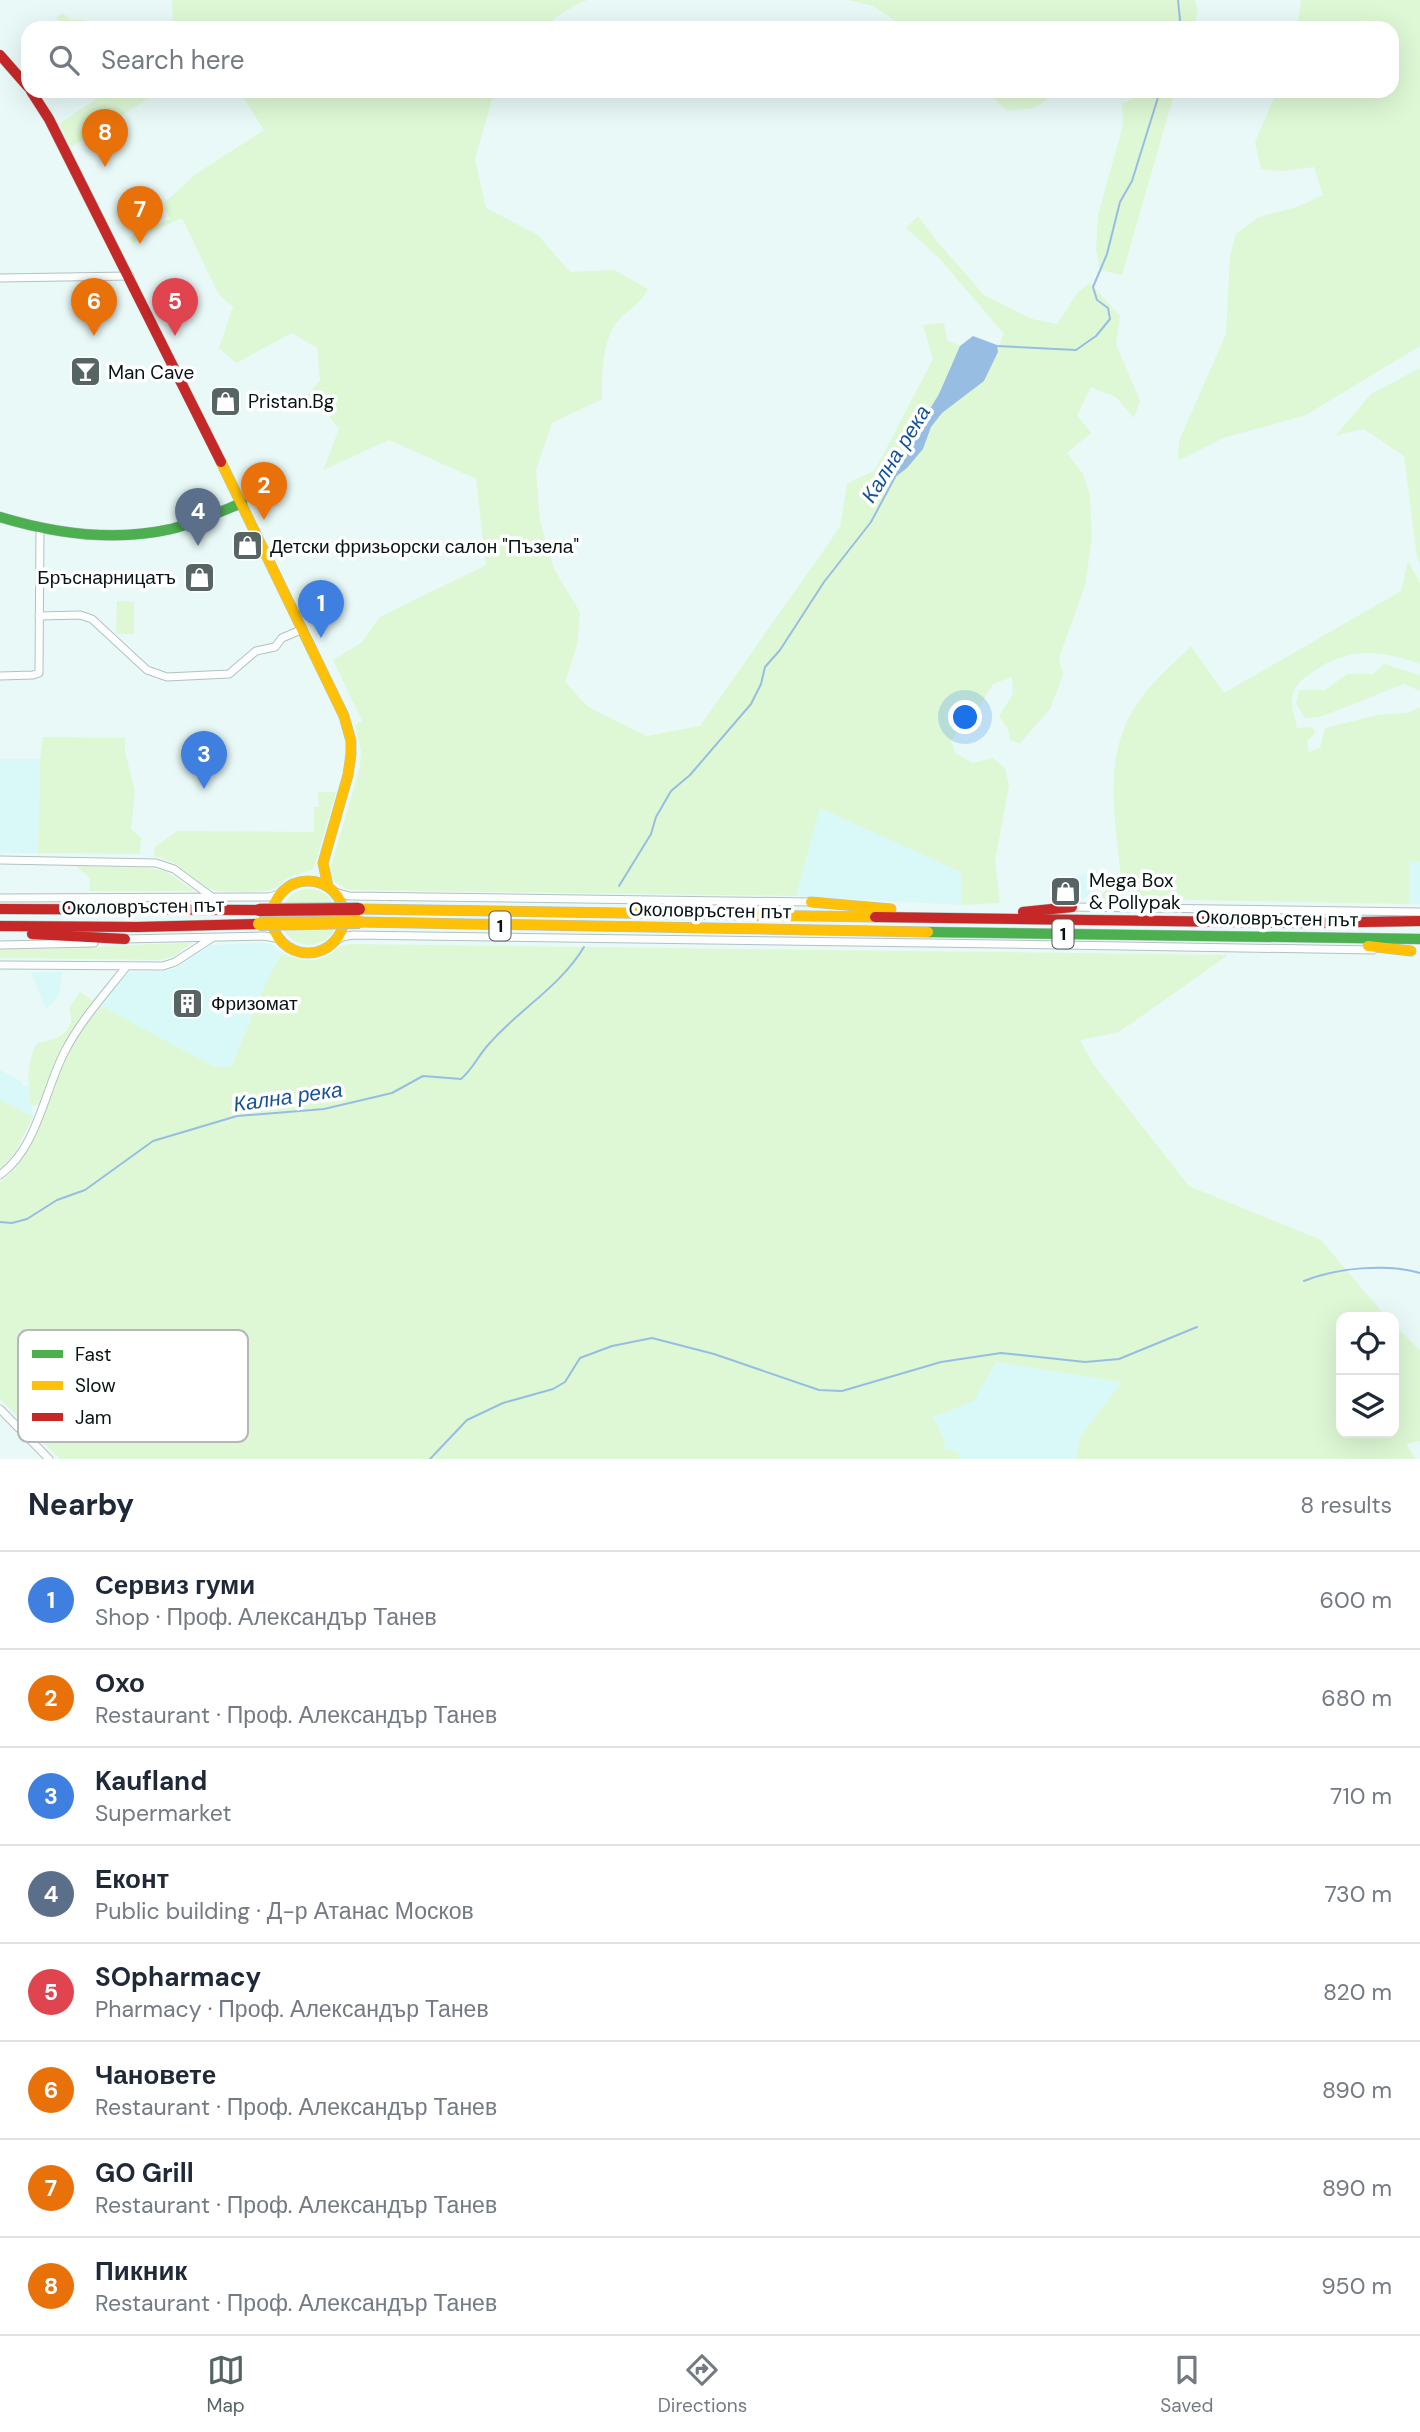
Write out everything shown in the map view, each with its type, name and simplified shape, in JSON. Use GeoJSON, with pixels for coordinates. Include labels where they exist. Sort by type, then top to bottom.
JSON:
{"type":"FeatureCollection","features":[{"type":"Feature","properties":{"kind":"main road"},"geometry":{"type":"LineString","coordinates":[[0,55],[21,80]]}},
{"type":"Feature","properties":{"kind":"main road"},"geometry":{"type":"LineString","coordinates":[[35,98],[55,131],[130,276],[344,716],[351,741],[348,775],[323,863],[307,880],[289,886],[280,894],[274,905],[272,917],[275,929],[290,948],[309,953],[322,950],[333,943],[342,930],[343,906],[332,889],[323,863]]}},
{"type":"Feature","properties":{"kind":"main road"},"geometry":{"type":"LineString","coordinates":[[0,517],[40,529],[88,535],[146,533],[188,524],[242,503]]}},
{"type":"Feature","properties":{"kind":"main road"},"geometry":{"type":"LineString","coordinates":[[307,880],[332,889]]}},
{"type":"Feature","properties":{"kind":"main road"},"geometry":{"type":"LineString","coordinates":[[811,902],[894,909],[929,917]]}},
{"type":"Feature","properties":{"kind":"main road"},"geometry":{"type":"LineString","coordinates":[[988,917],[1072,907]]}},
{"type":"Feature","properties":{"kind":"main road","name":"Околовръстен път"},"geometry":{"type":"LineString","coordinates":[[0,909],[259,917],[988,917],[1420,921]]}},
{"type":"Feature","properties":{"kind":"main road"},"geometry":{"type":"LineString","coordinates":[[1342,922],[1403,912]]}},
{"type":"Feature","properties":{"kind":"main road","name":"Околовръстен път"},"geometry":{"type":"LineString","coordinates":[[359,915],[687,929],[1420,939]]}},
{"type":"Feature","properties":{"kind":"main road","name":"Околовръстен път"},"geometry":{"type":"LineString","coordinates":[[0,928],[137,927],[259,917]]}},
{"type":"Feature","properties":{"kind":"main road"},"geometry":{"type":"LineString","coordinates":[[0,928],[40,934],[125,939]]}},
{"type":"Feature","properties":{"kind":"main road"},"geometry":{"type":"LineString","coordinates":[[687,929],[723,938]]}},
{"type":"Feature","properties":{"kind":"main road"},"geometry":{"type":"LineString","coordinates":[[780,939],[820,931]]}},
{"type":"Feature","properties":{"kind":"main road"},"geometry":{"type":"LineString","coordinates":[[1305,938],[1415,951]]}},
{"type":"Feature","properties":{"kind":"street"},"geometry":{"type":"LineString","coordinates":[[0,278],[130,276]]}},
{"type":"Feature","properties":{"kind":"street"},"geometry":{"type":"LineString","coordinates":[[0,676],[38,673],[40,529]]}},
{"type":"Feature","properties":{"kind":"street"},"geometry":{"type":"LineString","coordinates":[[39,616],[80,615],[92,619],[147,670],[167,677],[229,674],[256,651],[275,648],[282,638],[303,629]]}},
{"type":"Feature","properties":{"kind":"street"},"geometry":{"type":"LineString","coordinates":[[0,860],[156,863],[174,869],[213,898]]}},
{"type":"Feature","properties":{"kind":"street"},"geometry":{"type":"LineString","coordinates":[[332,889],[349,896],[811,902]]}},
{"type":"Feature","properties":{"kind":"street"},"geometry":{"type":"LineString","coordinates":[[0,898],[213,898],[269,897],[280,894]]}},
{"type":"Feature","properties":{"kind":"street","name":"Околовръстен път"},"geometry":{"type":"LineString","coordinates":[[1072,907],[1420,912]]}},
{"type":"Feature","properties":{"kind":"street","name":"Околовръстен път"},"geometry":{"type":"LineString","coordinates":[[333,943],[342,937],[353,935],[723,938],[1415,951]]}},
{"type":"Feature","properties":{"kind":"street"},"geometry":{"type":"LineString","coordinates":[[0,945],[58,945],[125,939],[216,937],[264,936],[281,939]]}},
{"type":"Feature","properties":{"kind":"street"},"geometry":{"type":"LineString","coordinates":[[0,965],[163,966],[175,962],[216,937]]}},
{"type":"Feature","properties":{"kind":"street"},"geometry":{"type":"LineString","coordinates":[[0,1175],[18,1158],[30,1137],[55,1072],[76,1031],[126,967]]}},
{"type":"Feature","properties":{"kind":"street"},"geometry":{"type":"LineString","coordinates":[[0,1409],[18,1427]]}},
{"type":"Feature","properties":{"kind":"street"},"geometry":{"type":"LineString","coordinates":[[32,1442],[49,1459]]}},
{"type":"Feature","properties":{"kind":"shaded area"},"geometry":{"type":"Polygon","coordinates":[[[0,759],[40,759],[38,853],[0,853],[0,759]]]}},
{"type":"Feature","properties":{"kind":"shaded area"},"geometry":{"type":"Polygon","coordinates":[[[820,807],[962,872],[962,905],[796,896],[820,807]]]}},
{"type":"Feature","properties":{"kind":"shaded area"},"geometry":{"type":"Polygon","coordinates":[[[1409,860],[1420,861],[1420,904],[1409,904],[1409,860]]]}},
{"type":"Feature","properties":{"kind":"shaded area"},"geometry":{"type":"Polygon","coordinates":[[[1102,870],[1105,875],[1092,894],[1080,900],[1057,902],[1058,880],[1102,870]]]}},
{"type":"Feature","properties":{"kind":"shaded area"},"geometry":{"type":"Polygon","coordinates":[[[264,943],[282,954],[269,976],[231,1067],[215,1067],[101,1006],[126,973],[175,968],[211,945],[264,943]]]}},
{"type":"Feature","properties":{"kind":"shaded area"},"geometry":{"type":"Polygon","coordinates":[[[31,972],[63,972],[59,994],[46,1010],[31,972]]]}},
{"type":"Feature","properties":{"kind":"shaded area"},"geometry":{"type":"Polygon","coordinates":[[[0,1070],[19,1080],[23,1086],[28,1085],[33,1117],[0,1100],[0,1070]]]}},
{"type":"Feature","properties":{"kind":"shaded area"},"geometry":{"type":"Polygon","coordinates":[[[995,1362],[1123,1382],[1080,1437],[1076,1459],[960,1459],[959,1453],[943,1448],[933,1417],[974,1401],[995,1362]]]}},
{"type":"Feature","properties":{"kind":"green space"},"geometry":{"type":"Polygon","coordinates":[[[172,0],[587,0],[551,21],[173,21],[172,0]]]}},
{"type":"Feature","properties":{"kind":"green space"},"geometry":{"type":"Polygon","coordinates":[[[848,0],[1195,0],[1198,11],[1195,21],[896,21],[873,6],[848,0]]]}},
{"type":"Feature","properties":{"kind":"green space"},"geometry":{"type":"Polygon","coordinates":[[[1301,0],[1420,0],[1420,346],[1306,415],[1223,438],[1178,461],[1179,441],[1226,334],[1230,256],[1236,234],[1259,217],[1297,207],[1323,195],[1314,167],[1281,171],[1261,169],[1255,142],[1274,98],[1399,98],[1399,21],[1298,21],[1301,0]]]}},
{"type":"Feature","properties":{"kind":"green space"},"geometry":{"type":"Polygon","coordinates":[[[63,13],[70,20],[84,21],[59,21],[56,18],[63,13]]]}},
{"type":"Feature","properties":{"kind":"green space"},"geometry":{"type":"Polygon","coordinates":[[[98,98],[149,98],[71,147],[59,124],[98,98]]]}},
{"type":"Feature","properties":{"kind":"green space"},"geometry":{"type":"Polygon","coordinates":[[[243,98],[493,98],[475,159],[486,208],[538,235],[570,272],[614,270],[648,289],[619,320],[607,341],[602,399],[552,423],[536,470],[540,521],[554,569],[580,612],[577,645],[565,682],[588,707],[647,736],[700,726],[840,527],[847,484],[875,470],[933,359],[923,325],[944,323],[947,340],[960,346],[939,394],[919,427],[895,477],[907,468],[923,449],[931,427],[942,413],[984,381],[1004,334],[939,258],[906,228],[918,216],[984,295],[1032,319],[1057,324],[1078,292],[1090,283],[1120,316],[1116,344],[1140,401],[1134,418],[1116,397],[1091,387],[1077,415],[1091,433],[1067,453],[1083,474],[1090,495],[1092,537],[1085,586],[1059,658],[1063,675],[1050,709],[1020,743],[1010,740],[1008,729],[999,716],[1013,694],[1012,677],[993,684],[979,708],[963,723],[951,741],[956,754],[973,763],[993,758],[1005,768],[1009,786],[995,861],[1000,903],[962,905],[961,872],[820,808],[796,896],[349,890],[335,882],[330,870],[360,767],[361,751],[355,725],[362,721],[333,660],[361,643],[380,617],[486,565],[476,479],[389,440],[323,470],[339,429],[320,404],[302,403],[320,380],[317,348],[292,333],[236,363],[219,348],[233,307],[219,295],[182,218],[133,243],[128,238],[170,219],[163,204],[196,174],[264,130],[243,98]]]}},
{"type":"Feature","properties":{"kind":"green space"},"geometry":{"type":"Polygon","coordinates":[[[993,98],[1049,98],[1035,108],[1007,111],[993,98]]]}},
{"type":"Feature","properties":{"kind":"green space"},"geometry":{"type":"Polygon","coordinates":[[[1133,98],[1173,98],[1122,275],[1100,270],[1096,250],[1098,215],[1123,125],[1122,104],[1133,98]]]}},
{"type":"Feature","properties":{"kind":"green space"},"geometry":{"type":"Polygon","coordinates":[[[1420,368],[1420,564],[1404,456],[1364,429],[1336,435],[1371,394],[1420,368]]]}},
{"type":"Feature","properties":{"kind":"green space"},"geometry":{"type":"Polygon","coordinates":[[[1408,561],[1420,583],[1420,664],[1392,656],[1352,654],[1326,664],[1302,680],[1292,699],[1297,728],[1313,727],[1315,733],[1307,741],[1309,752],[1320,748],[1325,728],[1378,715],[1408,713],[1420,707],[1420,861],[1409,861],[1409,904],[1142,899],[1126,890],[1121,880],[1116,834],[1115,765],[1127,722],[1151,686],[1191,646],[1224,693],[1401,591],[1408,561]]]}},
{"type":"Feature","properties":{"kind":"green space"},"geometry":{"type":"Polygon","coordinates":[[[117,601],[134,602],[134,634],[116,634],[117,601]]]}},
{"type":"Feature","properties":{"kind":"green space"},"geometry":{"type":"Polygon","coordinates":[[[1384,664],[1420,675],[1420,691],[1404,684],[1320,717],[1305,718],[1296,704],[1299,690],[1325,690],[1347,674],[1373,674],[1384,664]]]}},
{"type":"Feature","properties":{"kind":"green space"},"geometry":{"type":"Polygon","coordinates":[[[43,737],[125,738],[125,752],[135,791],[131,829],[141,838],[140,854],[38,853],[43,737]]]}},
{"type":"Feature","properties":{"kind":"green space"},"geometry":{"type":"Polygon","coordinates":[[[318,792],[336,792],[314,868],[288,878],[273,889],[240,892],[210,889],[179,866],[154,856],[155,847],[177,831],[314,832],[314,807],[319,807],[318,792]]]}},
{"type":"Feature","properties":{"kind":"green space"},"geometry":{"type":"Polygon","coordinates":[[[76,866],[165,871],[194,891],[89,891],[90,878],[76,866]]]}},
{"type":"Feature","properties":{"kind":"green space"},"geometry":{"type":"Polygon","coordinates":[[[1109,886],[1120,904],[1095,903],[1109,886]]]}},
{"type":"Feature","properties":{"kind":"green space"},"geometry":{"type":"Polygon","coordinates":[[[303,889],[315,889],[325,893],[333,901],[337,917],[333,933],[325,941],[315,945],[303,945],[293,941],[285,933],[281,923],[281,911],[285,901],[293,893],[303,889]]]}},
{"type":"Feature","properties":{"kind":"green space"},"geometry":{"type":"Polygon","coordinates":[[[191,943],[174,956],[160,960],[0,958],[0,949],[191,943]]]}},
{"type":"Feature","properties":{"kind":"green space"},"geometry":{"type":"Polygon","coordinates":[[[350,944],[1228,955],[1119,1032],[1080,1040],[1093,1064],[1189,1186],[1321,1240],[1382,1312],[1336,1312],[1336,1438],[1399,1438],[1399,1330],[1420,1350],[1420,1441],[1406,1444],[1416,1459],[1076,1459],[1080,1437],[1122,1382],[996,1362],[974,1401],[933,1417],[945,1441],[943,1448],[959,1453],[960,1459],[60,1459],[43,1442],[248,1442],[248,1330],[18,1330],[18,1417],[0,1399],[0,1182],[12,1172],[29,1147],[56,1074],[82,1030],[101,1006],[215,1067],[231,1067],[269,976],[282,954],[313,960],[325,957],[350,944]]]}},
{"type":"Feature","properties":{"kind":"green space"},"geometry":{"type":"Polygon","coordinates":[[[80,992],[93,1001],[60,1051],[39,1104],[31,1106],[29,1074],[33,1051],[37,1043],[53,1040],[67,1031],[71,1019],[69,1008],[80,992]]]}},
{"type":"Feature","properties":{"kind":"green space"},"geometry":{"type":"Polygon","coordinates":[[[0,1100],[33,1117],[14,1154],[0,1170],[0,1100]]]}},
{"type":"Feature","properties":{"kind":"water"},"geometry":{"type":"Polygon","coordinates":[[[973,336],[997,345],[998,352],[984,381],[942,413],[931,427],[923,449],[907,468],[893,479],[939,394],[960,346],[973,336]]]}},
{"type":"Feature","properties":{"kind":"waterway","name":"Кална река"},"geometry":{"type":"LineString","coordinates":[[1178,0],[1180,21]]}},
{"type":"Feature","properties":{"kind":"waterway","name":"Кална река"},"geometry":{"type":"LineString","coordinates":[[996,346],[1076,350],[1096,336],[1110,319],[1108,308],[1097,300],[1093,287],[1107,254],[1120,202],[1132,181],[1158,98]]}},
{"type":"Feature","properties":{"kind":"waterway","name":"Кална река"},"geometry":{"type":"LineString","coordinates":[[619,886],[651,834],[656,817],[671,791],[690,775],[751,704],[761,684],[765,667],[780,650],[824,582],[871,522],[895,477]]}},
{"type":"Feature","properties":{"kind":"waterway","name":"Кална река"},"geometry":{"type":"LineString","coordinates":[[0,1222],[12,1223],[27,1219],[57,1200],[85,1190],[153,1141],[237,1116],[324,1109],[392,1093],[423,1076],[461,1079],[484,1049],[563,974],[584,947]]}},
{"type":"Feature","properties":{"kind":"waterway"},"geometry":{"type":"LineString","coordinates":[[1304,1281],[1362,1268],[1392,1268],[1420,1273]]}},
{"type":"Feature","properties":{"kind":"waterway"},"geometry":{"type":"LineString","coordinates":[[430,1459],[467,1420],[503,1403],[553,1389],[565,1382],[580,1358],[612,1346],[652,1338],[714,1354],[819,1390],[842,1391],[941,1362],[1001,1353],[1085,1362],[1119,1359],[1197,1327]]}},
{"type":"Feature","properties":{"kind":"traffic: fast"},"geometry":{"type":"LineString","coordinates":[[0,517],[63,532],[128,535],[180,527],[242,503]]}},
{"type":"Feature","properties":{"kind":"traffic: fast"},"geometry":{"type":"LineString","coordinates":[[928,932],[1420,939]]}},
{"type":"Feature","properties":{"kind":"traffic: slow"},"geometry":{"type":"LineString","coordinates":[[221,462],[344,716],[351,741],[348,775],[323,863],[328,886]]}},
{"type":"Feature","properties":{"kind":"traffic: slow"},"geometry":{"type":"LineString","coordinates":[[308,881],[328,887],[338,897],[344,917],[338,937],[328,947],[308,953],[288,947],[278,937],[272,917],[278,897],[288,887],[308,881]]}},
{"type":"Feature","properties":{"kind":"traffic: slow"},"geometry":{"type":"LineString","coordinates":[[811,902],[891,909]]}},
{"type":"Feature","properties":{"kind":"traffic: slow"},"geometry":{"type":"LineString","coordinates":[[359,909],[875,917]]}},
{"type":"Feature","properties":{"kind":"traffic: slow"},"geometry":{"type":"LineString","coordinates":[[360,922],[928,932]]}},
{"type":"Feature","properties":{"kind":"traffic: slow"},"geometry":{"type":"LineString","coordinates":[[259,924],[360,922]]}},
{"type":"Feature","properties":{"kind":"traffic: slow"},"geometry":{"type":"LineString","coordinates":[[1368,946],[1411,951]]}},
{"type":"Feature","properties":{"kind":"traffic: jam"},"geometry":{"type":"LineString","coordinates":[[0,55],[21,79]]}},
{"type":"Feature","properties":{"kind":"traffic: jam"},"geometry":{"type":"LineString","coordinates":[[36,98],[49,119],[221,462]]}},
{"type":"Feature","properties":{"kind":"traffic: jam"},"geometry":{"type":"LineString","coordinates":[[1023,912],[1072,907]]}},
{"type":"Feature","properties":{"kind":"traffic: jam"},"geometry":{"type":"LineString","coordinates":[[0,909],[259,910]]}},
{"type":"Feature","properties":{"kind":"traffic: jam"},"geometry":{"type":"LineString","coordinates":[[259,910],[359,909]]}},
{"type":"Feature","properties":{"kind":"traffic: jam"},"geometry":{"type":"LineString","coordinates":[[875,917],[1307,923],[1420,921]]}},
{"type":"Feature","properties":{"kind":"traffic: jam"},"geometry":{"type":"LineString","coordinates":[[0,926],[259,924]]}},
{"type":"Feature","properties":{"kind":"traffic: jam"},"geometry":{"type":"LineString","coordinates":[[32,934],[125,939]]}},
{"type":"Feature","properties":{"kind":"place","name":"Пикник"},"geometry":{"type":"Point","coordinates":[105,167]}},
{"type":"Feature","properties":{"kind":"place","name":"GO Grill"},"geometry":{"type":"Point","coordinates":[140,244]}},
{"type":"Feature","properties":{"kind":"place","name":"Чановете"},"geometry":{"type":"Point","coordinates":[94,336]}},
{"type":"Feature","properties":{"kind":"place","name":"SOpharmacy"},"geometry":{"type":"Point","coordinates":[175,336]}},
{"type":"Feature","properties":{"kind":"place","name":"Man Cave"},"geometry":{"type":"Point","coordinates":[85,372]}},
{"type":"Feature","properties":{"kind":"place","name":"Pristan.Bg"},"geometry":{"type":"Point","coordinates":[225,401]}},
{"type":"Feature","properties":{"kind":"place","name":"Охо"},"geometry":{"type":"Point","coordinates":[264,520]}},
{"type":"Feature","properties":{"kind":"place","name":"Еконт"},"geometry":{"type":"Point","coordinates":[198,546]}},
{"type":"Feature","properties":{"kind":"place","name":"Детски фризьорски салон \"Пъзела\""},"geometry":{"type":"Point","coordinates":[247,546]}},
{"type":"Feature","properties":{"kind":"place","name":"Бръснарницатъ"},"geometry":{"type":"Point","coordinates":[199,577]}},
{"type":"Feature","properties":{"kind":"place","name":"Сервиз гуми"},"geometry":{"type":"Point","coordinates":[321,638]}},
{"type":"Feature","properties":{"kind":"place","name":"Kaufland"},"geometry":{"type":"Point","coordinates":[204,789]}},
{"type":"Feature","properties":{"kind":"place","name":"Mega Box & Pollypak"},"geometry":{"type":"Point","coordinates":[1066,891]}},
{"type":"Feature","properties":{"kind":"place","name":"Фризомат"},"geometry":{"type":"Point","coordinates":[188,1003]}}]}
